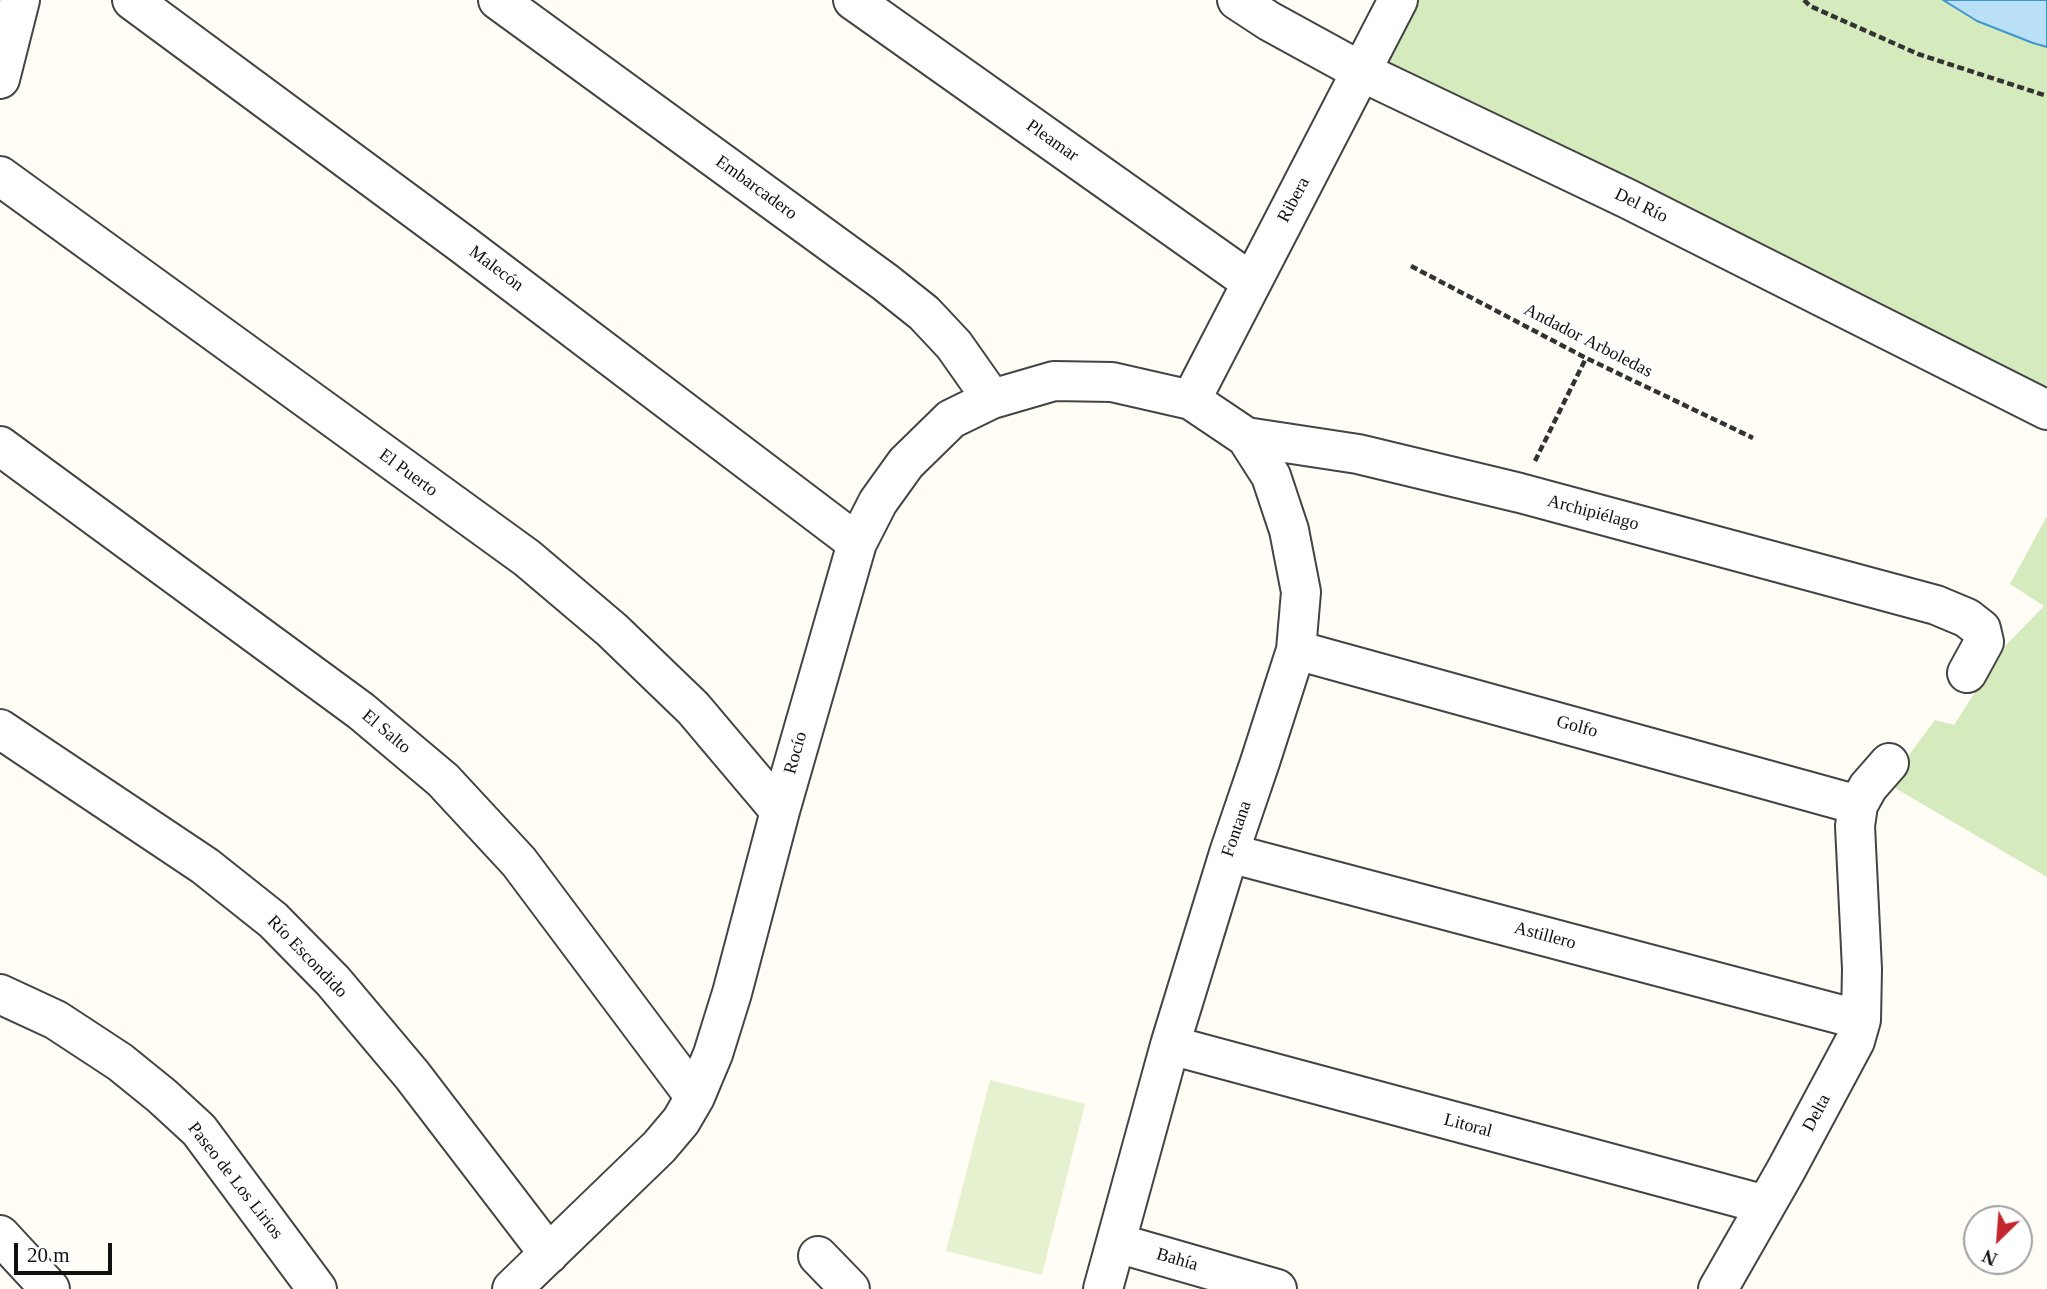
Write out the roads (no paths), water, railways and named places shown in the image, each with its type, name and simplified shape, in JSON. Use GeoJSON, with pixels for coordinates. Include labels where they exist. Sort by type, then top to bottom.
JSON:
{"type":"FeatureCollection","features":[{"type":"Feature","properties":{"kind":"street"},"geometry":{"type":"LineString","coordinates":[[0,79],[20,0]]}},
{"type":"Feature","properties":{"kind":"street","name":"Malecón"},"geometry":{"type":"LineString","coordinates":[[132,0],[465,246],[856,543]]}},
{"type":"Feature","properties":{"kind":"street","name":"Embarcadero"},"geometry":{"type":"LineString","coordinates":[[498,0],[925,313],[954,345],[992,399]]}},
{"type":"Feature","properties":{"kind":"street","name":"Pleamar"},"geometry":{"type":"LineString","coordinates":[[853,0],[1251,282]]}},
{"type":"Feature","properties":{"kind":"street","name":"Del Río"},"geometry":{"type":"LineString","coordinates":[[1237,0],[1269,21],[1362,72],[1628,199],[2047,410]]}},
{"type":"Feature","properties":{"kind":"street","name":"Ribera"},"geometry":{"type":"LineString","coordinates":[[1191,400],[1398,0]]}},
{"type":"Feature","properties":{"kind":"street","name":"El Puerto"},"geometry":{"type":"LineString","coordinates":[[0,176],[527,558],[612,630],[693,708],[780,811]]}},
{"type":"Feature","properties":{"kind":"street","name":"Rocío"},"geometry":{"type":"LineString","coordinates":[[512,1289],[659,1147],[681,1121],[695,1097],[713,1054],[732,993],[856,543],[878,502],[906,463],[951,419],[992,399],[1054,381],[1112,382],[1191,400]]}},
{"type":"Feature","properties":{"kind":"street","name":"Fontana"},"geometry":{"type":"LineString","coordinates":[[1103,1289],[1170,1045],[1229,853],[1296,650],[1301,593],[1289,530],[1271,477],[1246,437],[1191,400]]}},
{"type":"Feature","properties":{"kind":"street","name":"Archipiélago"},"geometry":{"type":"LineString","coordinates":[[1246,437],[1358,454],[1520,493],[1936,605],[1967,618],[1981,629],[1984,642],[1968,673]]}},
{"type":"Feature","properties":{"kind":"street","name":"El Salto"},"geometry":{"type":"LineString","coordinates":[[0,446],[361,711],[443,780],[519,862],[695,1097]]}},
{"type":"Feature","properties":{"kind":"street","name":"Golfo"},"geometry":{"type":"LineString","coordinates":[[1296,650],[1858,805]]}},
{"type":"Feature","properties":{"kind":"street","name":"Río Escondido"},"geometry":{"type":"LineString","coordinates":[[0,729],[205,866],[272,920],[334,981],[412,1075],[549,1254]]}},
{"type":"Feature","properties":{"kind":"street"},"geometry":{"type":"LineString","coordinates":[[1858,805],[1868,787],[1889,763]]}},
{"type":"Feature","properties":{"kind":"street","name":"Delta"},"geometry":{"type":"LineString","coordinates":[[1718,1289],[1786,1171],[1855,1041],[1861,1020],[1862,969],[1855,825],[1858,805]]}},
{"type":"Feature","properties":{"kind":"street","name":"Astillero"},"geometry":{"type":"LineString","coordinates":[[1229,853],[1861,1020]]}},
{"type":"Feature","properties":{"kind":"street","name":"Paseo de Los Lirios"},"geometry":{"type":"LineString","coordinates":[[0,993],[56,1020],[120,1062],[190,1121],[317,1289]]}},
{"type":"Feature","properties":{"kind":"street","name":"Litoral"},"geometry":{"type":"LineString","coordinates":[[1170,1045],[1766,1205]]}},
{"type":"Feature","properties":{"kind":"street"},"geometry":{"type":"LineString","coordinates":[[0,1235],[50,1289]]}},
{"type":"Feature","properties":{"kind":"street","name":"Bahía"},"geometry":{"type":"LineString","coordinates":[[1117,1243],[1277,1289]]}},
{"type":"Feature","properties":{"kind":"street"},"geometry":{"type":"LineString","coordinates":[[818,1255],[850,1289]]}},
{"type":"Feature","properties":{"kind":"water"},"geometry":{"type":"Polygon","coordinates":[[[1943,0],[2047,0],[2047,47],[1977,21],[1943,0]]]}}]}
